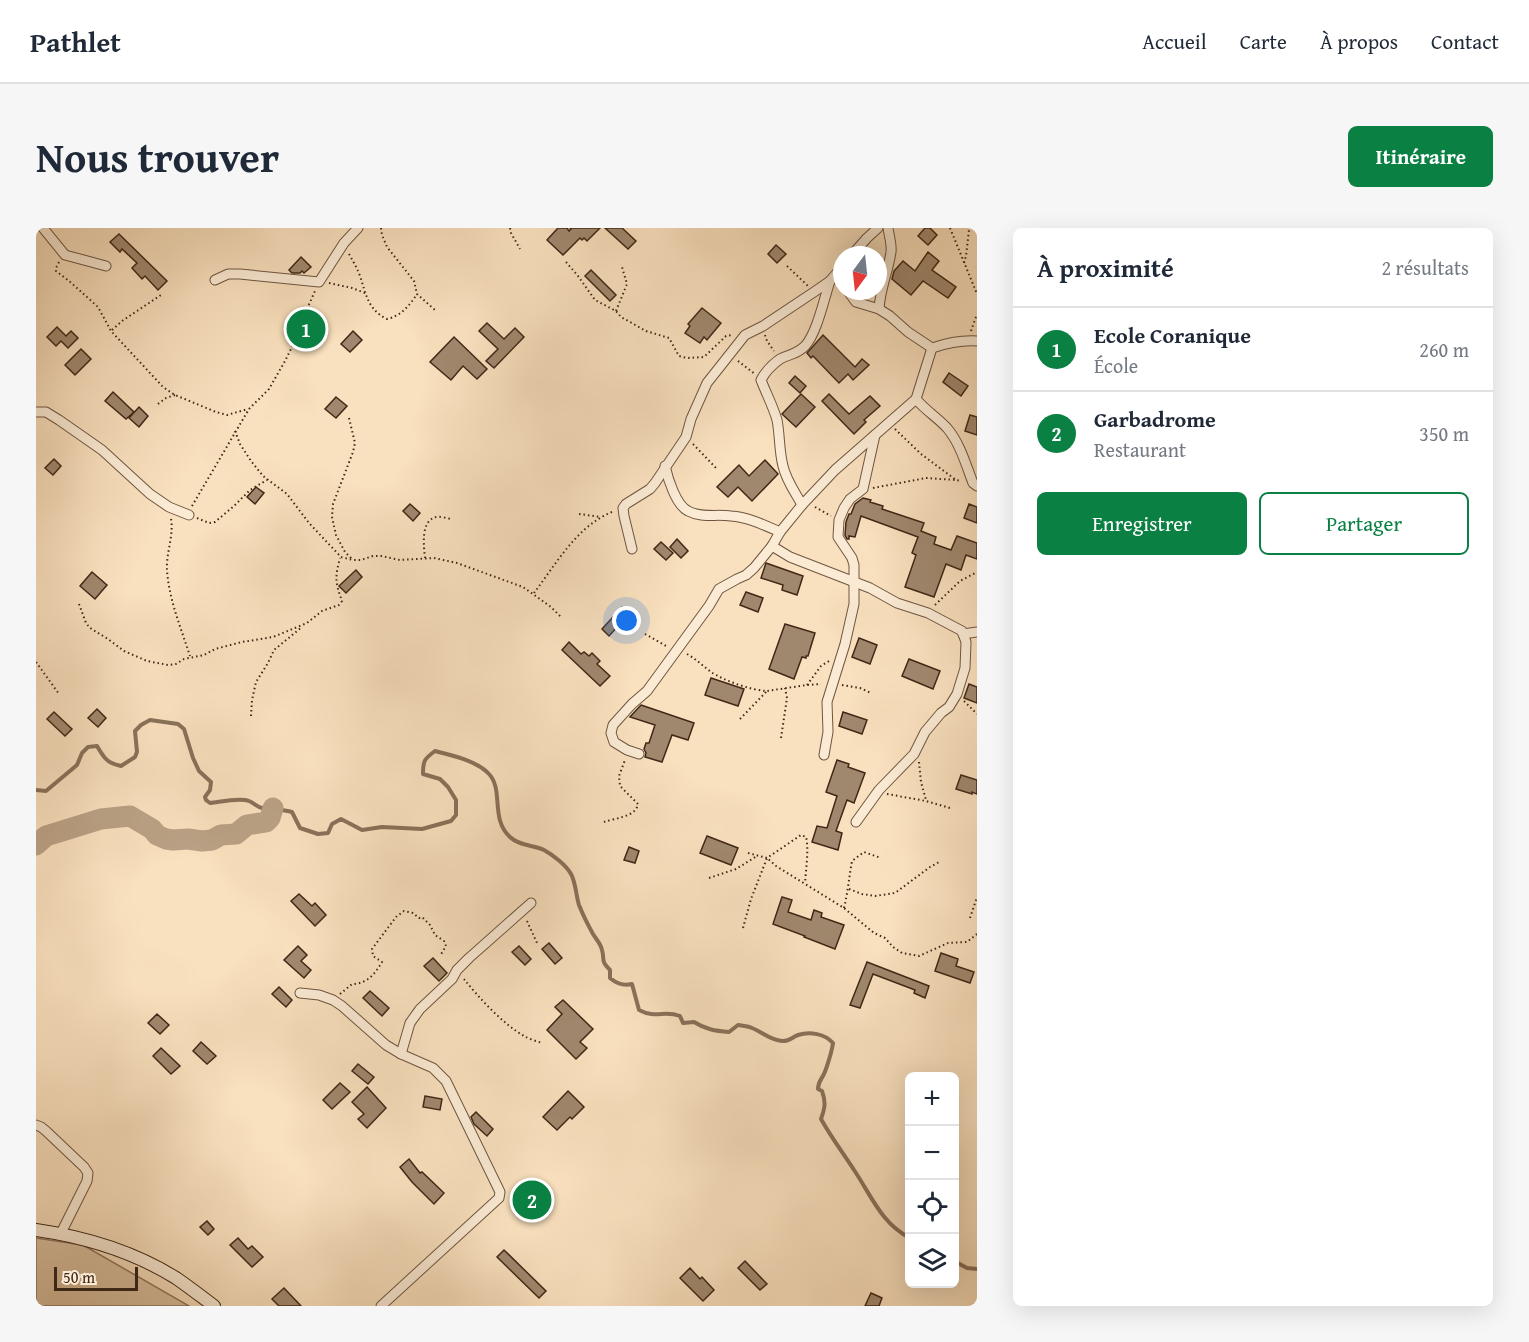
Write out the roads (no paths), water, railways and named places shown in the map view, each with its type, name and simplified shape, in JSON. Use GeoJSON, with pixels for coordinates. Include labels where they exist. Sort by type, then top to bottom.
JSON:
{"type":"FeatureCollection","features":[{"type":"Feature","properties":{"kind":"street"},"geometry":{"type":"LineString","coordinates":[[43,228],[65,255],[106,266]]}},
{"type":"Feature","properties":{"kind":"street"},"geometry":{"type":"LineString","coordinates":[[215,280],[228,274],[240,273],[319,282],[344,243],[358,228]]}},
{"type":"Feature","properties":{"kind":"street"},"geometry":{"type":"LineString","coordinates":[[860,246],[878,228]]}},
{"type":"Feature","properties":{"kind":"street"},"geometry":{"type":"LineString","coordinates":[[879,309],[881,290],[891,252],[888,228]]}},
{"type":"Feature","properties":{"kind":"street"},"geometry":{"type":"LineString","coordinates":[[632,549],[623,508],[650,489],[686,437],[691,419],[707,383],[745,335],[763,326],[833,277]]}},
{"type":"Feature","properties":{"kind":"street"},"geometry":{"type":"LineString","coordinates":[[802,505],[783,469],[777,423],[762,380],[765,373],[780,359],[793,355],[805,346],[815,328],[830,281]]}},
{"type":"Feature","properties":{"kind":"street"},"geometry":{"type":"LineString","coordinates":[[855,300],[879,309],[932,348]]}},
{"type":"Feature","properties":{"kind":"street"},"geometry":{"type":"LineString","coordinates":[[932,348],[949,343],[972,341]]}},
{"type":"Feature","properties":{"kind":"street"},"geometry":{"type":"LineString","coordinates":[[639,754],[614,742],[611,734],[613,725],[647,691],[719,589],[746,575],[768,553],[780,532],[835,470],[916,399],[932,348]]}},
{"type":"Feature","properties":{"kind":"street"},"geometry":{"type":"LineString","coordinates":[[916,399],[924,409],[948,429],[975,485]]}},
{"type":"Feature","properties":{"kind":"street"},"geometry":{"type":"LineString","coordinates":[[36,412],[45,412],[60,420],[102,450],[150,494],[169,507],[189,515]]}},
{"type":"Feature","properties":{"kind":"street"},"geometry":{"type":"LineString","coordinates":[[824,755],[828,732],[827,702],[852,614],[855,583],[852,558],[838,537],[839,520],[850,499],[863,489],[875,435]]}},
{"type":"Feature","properties":{"kind":"street"},"geometry":{"type":"LineString","coordinates":[[665,466],[669,483],[683,507],[689,512],[745,518],[780,532]]}},
{"type":"Feature","properties":{"kind":"street"},"geometry":{"type":"LineString","coordinates":[[772,546],[790,557],[870,588],[897,603],[928,613],[962,631],[966,642],[965,668],[957,694],[950,707],[941,713],[925,732],[914,754],[879,790],[856,822]]}},
{"type":"Feature","properties":{"kind":"street"},"geometry":{"type":"LineString","coordinates":[[963,634],[977,632]]}},
{"type":"Feature","properties":{"kind":"street"},"geometry":{"type":"LineString","coordinates":[[401,1054],[410,1023],[420,1009],[452,979],[457,970],[531,903]]}},
{"type":"Feature","properties":{"kind":"street"},"geometry":{"type":"LineString","coordinates":[[300,993],[319,995],[333,1000],[386,1045],[433,1068],[446,1081],[500,1195],[381,1306]]}},
{"type":"Feature","properties":{"kind":"street"},"geometry":{"type":"LineString","coordinates":[[36,1125],[46,1131],[84,1167],[87,1173],[87,1181],[61,1233]]}},
{"type":"Feature","properties":{"kind":"street"},"geometry":{"type":"LineString","coordinates":[[36,1230],[61,1233],[136,1257],[176,1278],[214,1306]]}},
{"type":"Feature","properties":{"kind":"waterway"},"geometry":{"type":"LineString","coordinates":[[36,790],[46,791],[77,765],[82,753],[88,747],[97,746],[106,759],[121,766],[135,757],[137,752],[135,731],[150,720],[178,724],[184,729],[199,771],[211,782],[210,790],[205,797],[210,803],[245,800],[262,808],[292,812],[300,828],[318,834],[328,833],[332,824],[341,819],[362,830],[382,827],[422,829],[451,821],[456,815],[456,800],[440,779],[423,774],[425,761],[435,751],[478,765],[489,774],[496,788],[500,822],[504,830],[518,842],[544,850],[559,860],[571,874],[578,901],[591,931],[601,946],[604,962],[610,970],[610,978],[620,984],[632,984],[639,1010],[650,1014],[674,1014],[680,1016],[683,1023],[694,1022],[715,1030],[729,1032],[738,1025],[750,1027],[770,1038],[782,1041],[812,1033],[822,1035],[833,1043],[827,1067],[818,1087],[822,1091],[824,1102],[821,1119],[884,1216],[891,1225],[905,1235]]}},
{"type":"Feature","properties":{"kind":"waterway"},"geometry":{"type":"LineString","coordinates":[[36,845],[46,836],[101,819],[130,816],[166,839],[212,840],[221,835],[236,834],[247,825],[266,822],[273,808]]}},
{"type":"Feature","properties":{"kind":"waterway"},"geometry":{"type":"LineString","coordinates":[[959,1264],[967,1268],[977,1269]]}},
{"type":"Feature","properties":{"kind":"place","name":"Ecole Coranique"},"geometry":{"type":"Point","coordinates":[306,329]}},
{"type":"Feature","properties":{"kind":"place","name":"Garbadrome"},"geometry":{"type":"Point","coordinates":[532,1200]}}]}
